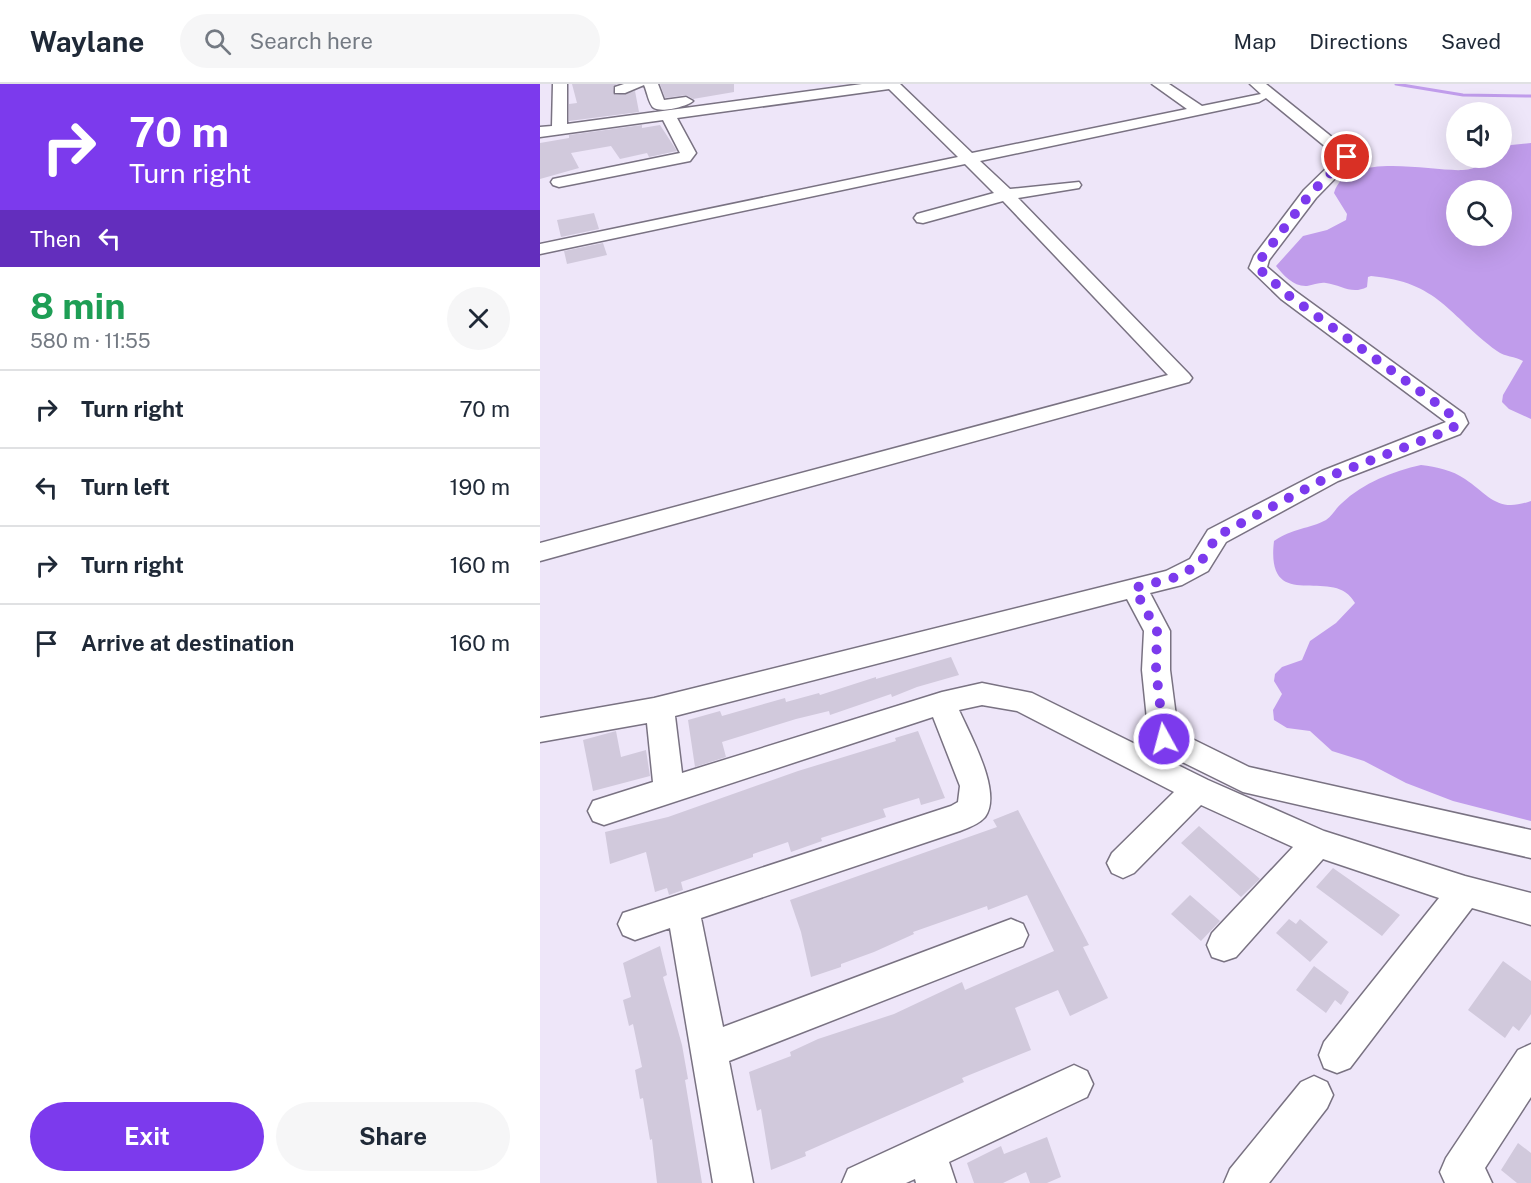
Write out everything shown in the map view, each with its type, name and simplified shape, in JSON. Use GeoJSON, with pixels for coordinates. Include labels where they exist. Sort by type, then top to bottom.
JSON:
{"type":"FeatureCollection","features":[{"type":"Feature","properties":{"kind":"street"},"geometry":{"type":"LineString","coordinates":[[559,130],[560,84]]}},
{"type":"Feature","properties":{"kind":"street"},"geometry":{"type":"LineString","coordinates":[[620,90],[638,84]]}},
{"type":"Feature","properties":{"kind":"street"},"geometry":{"type":"LineString","coordinates":[[540,552],[1182,378],[1006,195],[892,84],[726,97],[659,105],[651,84]]}},
{"type":"Feature","properties":{"kind":"street"},"geometry":{"type":"LineString","coordinates":[[1160,84],[1199,110]]}},
{"type":"Feature","properties":{"kind":"street"},"geometry":{"type":"LineString","coordinates":[[540,249],[1199,110],[1258,91],[1347,157],[1310,194],[1260,260],[1258,268],[1288,295],[1447,411],[1457,423],[1452,429],[1330,476],[1217,536],[1199,565],[1173,578],[654,710],[540,730]]}},
{"type":"Feature","properties":{"kind":"street"},"geometry":{"type":"LineString","coordinates":[[540,132],[668,115],[726,97]]}},
{"type":"Feature","properties":{"kind":"street"},"geometry":{"type":"LineString","coordinates":[[559,182],[684,158],[688,153],[668,115]]}},
{"type":"Feature","properties":{"kind":"street"},"geometry":{"type":"LineString","coordinates":[[923,218],[1006,195],[1073,185]]}},
{"type":"Feature","properties":{"kind":"street"},"geometry":{"type":"LineString","coordinates":[[1134,588],[1157,631],[1156,670],[1164,739],[1243,779],[1531,843]]}},
{"type":"Feature","properties":{"kind":"street"},"geometry":{"type":"LineString","coordinates":[[604,811],[669,788],[942,703],[982,694],[1022,701],[1197,789],[1317,843],[1465,891],[1531,909]]}},
{"type":"Feature","properties":{"kind":"street"},"geometry":{"type":"LineString","coordinates":[[636,924],[960,817],[973,809],[975,786],[942,703]]}},
{"type":"Feature","properties":{"kind":"street"},"geometry":{"type":"LineString","coordinates":[[654,710],[661,716],[669,788]]}},
{"type":"Feature","properties":{"kind":"street"},"geometry":{"type":"LineString","coordinates":[[1123,863],[1197,789]]}},
{"type":"Feature","properties":{"kind":"street"},"geometry":{"type":"LineString","coordinates":[[1224,945],[1317,843]]}},
{"type":"Feature","properties":{"kind":"street"},"geometry":{"type":"LineString","coordinates":[[1337,1055],[1465,891]]}},
{"type":"Feature","properties":{"kind":"street"},"geometry":{"type":"LineString","coordinates":[[683,909],[733,1183]]}},
{"type":"Feature","properties":{"kind":"street"},"geometry":{"type":"LineString","coordinates":[[708,1050],[1011,935]]}},
{"type":"Feature","properties":{"kind":"street"},"geometry":{"type":"LineString","coordinates":[[1472,1183],[1460,1172],[1531,1063]]}},
{"type":"Feature","properties":{"kind":"street"},"geometry":{"type":"LineString","coordinates":[[862,1183],[931,1169],[1074,1084]]}},
{"type":"Feature","properties":{"kind":"street"},"geometry":{"type":"LineString","coordinates":[[1244,1183],[1314,1095]]}},
{"type":"Feature","properties":{"kind":"shaded area"},"geometry":{"type":"Polygon","coordinates":[[[1531,143],[1531,419],[1509,409],[1502,402],[1503,395],[1523,361],[1497,351],[1428,293],[1394,279],[1371,276],[1368,277],[1367,287],[1356,290],[1323,283],[1302,286],[1289,280],[1276,266],[1303,236],[1327,230],[1346,220],[1347,214],[1334,193],[1342,180],[1355,172],[1372,167],[1391,166],[1512,168],[1512,145],[1531,143]]]}},
{"type":"Feature","properties":{"kind":"shaded area"},"geometry":{"type":"Polygon","coordinates":[[[1421,465],[1455,473],[1488,497],[1502,504],[1510,505],[1531,501],[1531,821],[1453,801],[1406,783],[1364,761],[1332,751],[1310,731],[1287,728],[1274,720],[1273,710],[1282,694],[1274,681],[1275,674],[1282,667],[1302,660],[1310,641],[1336,623],[1355,603],[1345,592],[1332,587],[1303,586],[1290,583],[1280,577],[1274,564],[1274,541],[1326,520],[1359,489],[1389,474],[1421,465]]]}},
{"type":"Feature","properties":{"kind":"building"},"geometry":{"type":"Polygon","coordinates":[[[572,84],[617,84],[613,87],[615,95],[635,91],[639,112],[569,121],[569,104],[577,103],[572,84]]]}},
{"type":"Feature","properties":{"kind":"building"},"geometry":{"type":"Polygon","coordinates":[[[660,84],[734,84],[734,92],[693,99],[686,95],[665,98],[660,84]]]}},
{"type":"Feature","properties":{"kind":"building"},"geometry":{"type":"Polygon","coordinates":[[[642,125],[642,128],[660,125],[677,151],[649,157],[647,153],[620,159],[611,146],[571,153],[579,168],[540,179],[540,143],[569,138],[569,135],[642,125]]]}},
{"type":"Feature","properties":{"kind":"building"},"geometry":{"type":"Polygon","coordinates":[[[594,213],[599,229],[561,237],[557,220],[594,213]]]}},
{"type":"Feature","properties":{"kind":"building"},"geometry":{"type":"Polygon","coordinates":[[[603,243],[607,255],[567,264],[564,251],[603,243]]]}},
{"type":"Feature","properties":{"kind":"building"},"geometry":{"type":"Polygon","coordinates":[[[951,657],[959,675],[892,697],[891,694],[830,715],[829,711],[796,719],[722,742],[726,757],[695,767],[688,720],[720,711],[722,716],[785,698],[786,702],[819,693],[820,695],[951,657]]]}},
{"type":"Feature","properties":{"kind":"building"},"geometry":{"type":"Polygon","coordinates":[[[616,731],[621,757],[646,750],[650,776],[593,791],[583,740],[616,731]]]}},
{"type":"Feature","properties":{"kind":"building"},"geometry":{"type":"Polygon","coordinates":[[[918,731],[945,798],[921,805],[919,798],[883,809],[886,817],[821,838],[822,841],[791,852],[788,842],[753,854],[753,857],[681,882],[683,890],[669,895],[667,888],[655,892],[646,852],[610,864],[605,832],[668,817],[798,771],[896,741],[895,738],[918,731]]]}},
{"type":"Feature","properties":{"kind":"building"},"geometry":{"type":"Polygon","coordinates":[[[1018,810],[1089,945],[1083,947],[1108,998],[1070,1016],[1058,990],[1015,1008],[1031,1050],[962,1078],[964,1082],[805,1152],[806,1156],[771,1170],[761,1109],[757,1111],[749,1072],[791,1056],[790,1052],[818,1039],[894,1014],[962,982],[965,990],[1054,951],[1027,895],[988,910],[987,906],[913,932],[914,934],[874,952],[841,964],[841,967],[811,977],[801,932],[790,900],[997,827],[993,820],[1018,810]]]}},
{"type":"Feature","properties":{"kind":"building"},"geometry":{"type":"Polygon","coordinates":[[[1199,826],[1260,879],[1241,897],[1181,843],[1199,826]]]}},
{"type":"Feature","properties":{"kind":"building"},"geometry":{"type":"Polygon","coordinates":[[[1333,868],[1400,915],[1382,936],[1316,887],[1333,868]]]}},
{"type":"Feature","properties":{"kind":"building"},"geometry":{"type":"Polygon","coordinates":[[[1190,895],[1220,921],[1201,941],[1171,914],[1190,895]]]}},
{"type":"Feature","properties":{"kind":"building"},"geometry":{"type":"Polygon","coordinates":[[[1289,919],[1296,924],[1300,919],[1328,942],[1310,962],[1276,933],[1289,919]]]}},
{"type":"Feature","properties":{"kind":"building"},"geometry":{"type":"Polygon","coordinates":[[[660,946],[667,975],[663,977],[682,1045],[688,1079],[685,1080],[702,1183],[657,1183],[652,1139],[650,1140],[643,1098],[640,1099],[635,1070],[642,1067],[633,1024],[629,1026],[623,1000],[631,997],[623,963],[660,946]]]}},
{"type":"Feature","properties":{"kind":"building"},"geometry":{"type":"Polygon","coordinates":[[[1503,961],[1531,981],[1531,1014],[1519,1031],[1513,1026],[1505,1038],[1468,1010],[1503,961]]]}},
{"type":"Feature","properties":{"kind":"building"},"geometry":{"type":"Polygon","coordinates":[[[1314,966],[1349,992],[1341,1005],[1335,1000],[1326,1013],[1296,990],[1314,966]]]}},
{"type":"Feature","properties":{"kind":"building"},"geometry":{"type":"Polygon","coordinates":[[[1047,1137],[1061,1177],[1047,1183],[1030,1183],[1026,1172],[1003,1183],[974,1183],[967,1163],[1001,1146],[1004,1154],[1047,1137]]]}},
{"type":"Feature","properties":{"kind":"building"},"geometry":{"type":"Polygon","coordinates":[[[1518,1143],[1531,1153],[1531,1183],[1517,1183],[1501,1170],[1518,1143]]]}},
{"type":"Feature","properties":{"kind":"waterway"},"geometry":{"type":"LineString","coordinates":[[1396,84],[1463,95],[1531,96]]}},
{"type":"Feature","properties":{"kind":"route"},"geometry":{"type":"LineString","coordinates":[[1164,739],[1156,670],[1157,631],[1134,588],[1173,578],[1199,565],[1217,536],[1330,476],[1419,443],[1452,429],[1457,423],[1447,411],[1288,295],[1258,268],[1260,260],[1310,194],[1347,157]]}}]}
